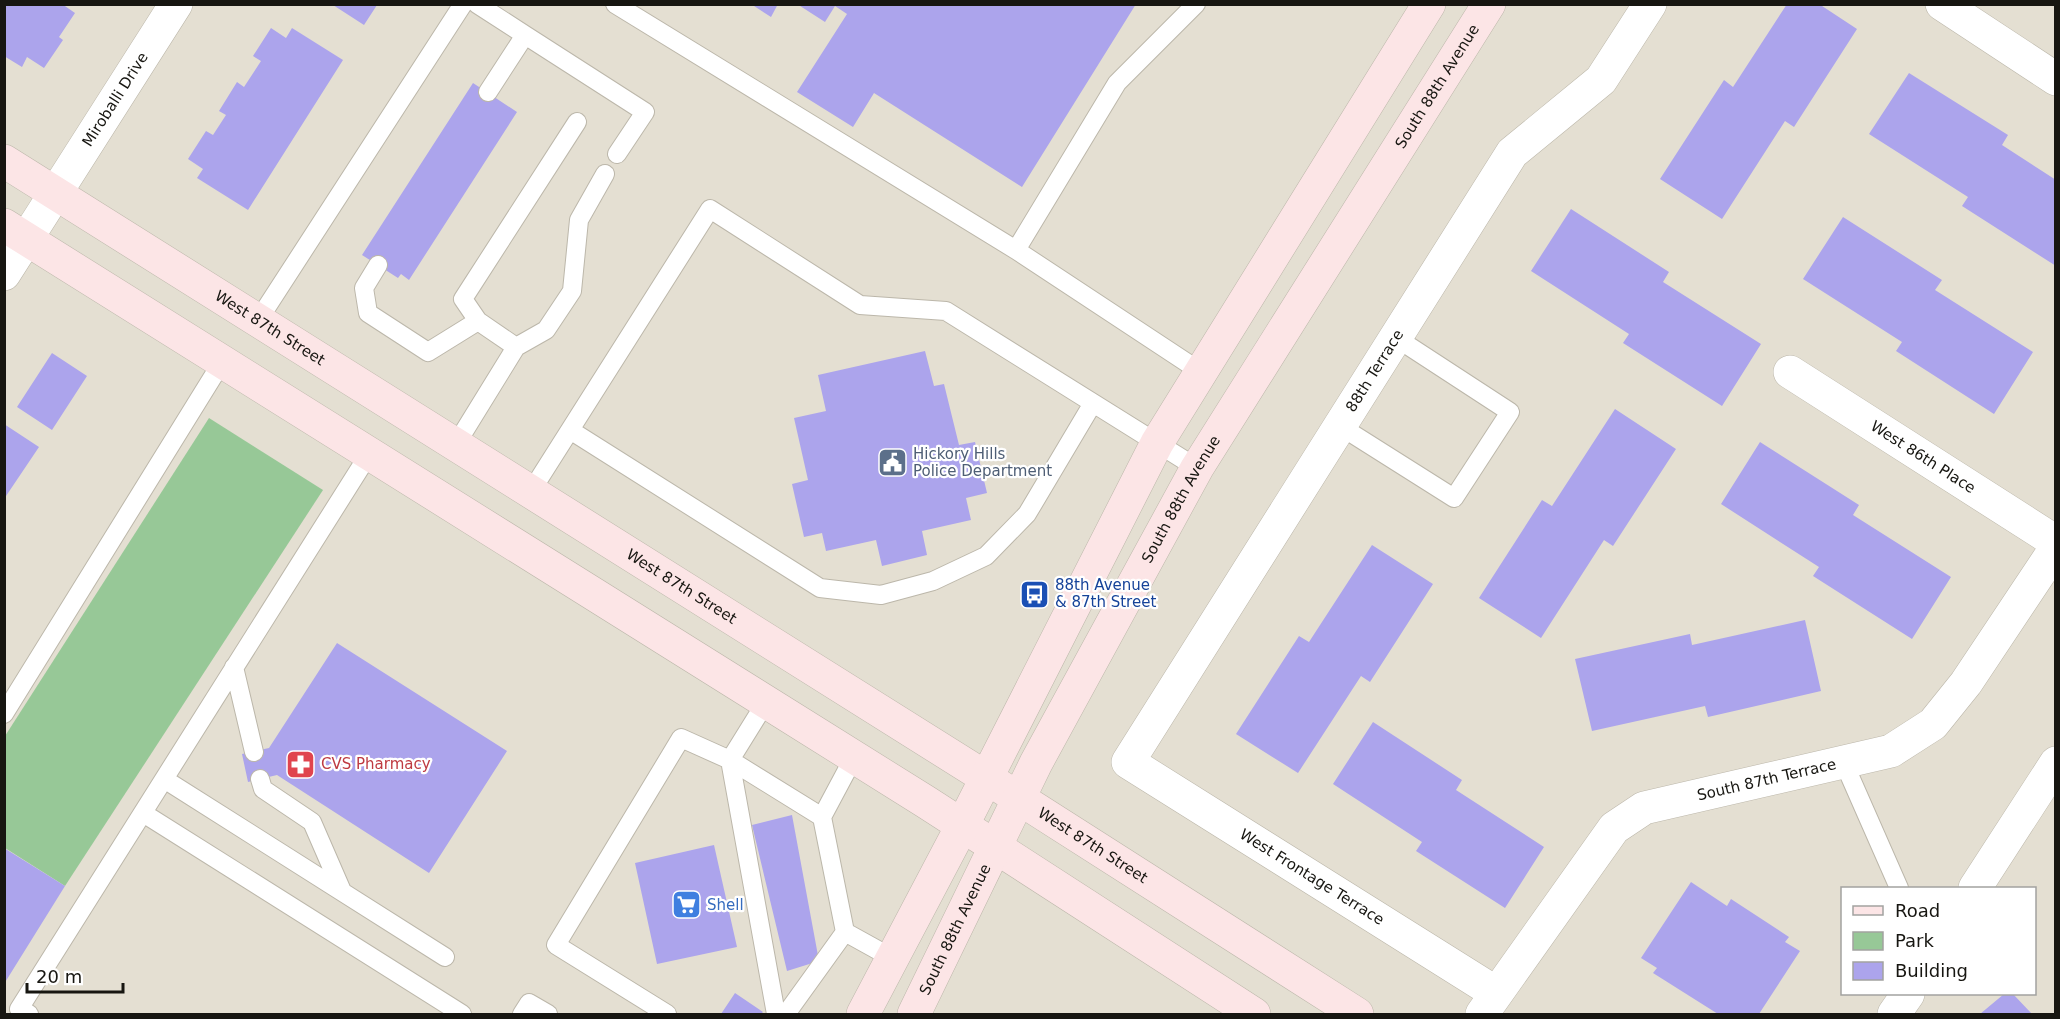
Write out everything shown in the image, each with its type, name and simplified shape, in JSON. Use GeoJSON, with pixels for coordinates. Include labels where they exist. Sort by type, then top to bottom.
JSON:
{"type":"FeatureCollection","features":[{"type":"Feature","properties":{"kind":"main road"},"geometry":{"type":"LineString","coordinates":[[863,1014],[962,826],[1157,443],[1429,4]]}},
{"type":"Feature","properties":{"kind":"main road","name":"South 88th Avenue"},"geometry":{"type":"LineString","coordinates":[[914,1014],[1036,763],[1197,468],[1489,4]]}},
{"type":"Feature","properties":{"kind":"main road","name":"West 87th Street"},"geometry":{"type":"LineString","coordinates":[[4,161],[257,322],[1020,799],[1357,1014]]}},
{"type":"Feature","properties":{"kind":"main road"},"geometry":{"type":"LineString","coordinates":[[15,232],[854,757],[1254,1014]]}},
{"type":"Feature","properties":{"kind":"street","name":"Miroballi Drive"},"geometry":{"type":"LineString","coordinates":[[4,274],[15,232],[55,194],[176,4]]}},
{"type":"Feature","properties":{"kind":"street","name":"88th Terrace"},"geometry":{"type":"LineString","coordinates":[[1128,762],[1512,153],[1602,80],[1650,4]]}},
{"type":"Feature","properties":{"kind":"street"},"geometry":{"type":"LineString","coordinates":[[1942,4],[2055,79]]}},
{"type":"Feature","properties":{"kind":"street","name":"West 86th Place"},"geometry":{"type":"LineString","coordinates":[[1790,372],[2055,542]]}},
{"type":"Feature","properties":{"kind":"street","name":"South 87th Terrace"},"geometry":{"type":"LineString","coordinates":[[1489,1004],[1614,828],[1644,808],[1844,764],[1891,751],[1933,724],[1966,683],[2055,548]]}},
{"type":"Feature","properties":{"kind":"street","name":"West Frontage Terrace"},"geometry":{"type":"LineString","coordinates":[[1128,762],[1489,1004]]}},
{"type":"Feature","properties":{"kind":"street"},"geometry":{"type":"LineString","coordinates":[[1976,887],[2055,763]]}},
{"type":"Feature","properties":{"kind":"street"},"geometry":{"type":"LineString","coordinates":[[1894,1014],[1907,995]]}},
{"type":"Feature","properties":{"kind":"lane"},"geometry":{"type":"LineString","coordinates":[[257,322],[463,4]]}},
{"type":"Feature","properties":{"kind":"lane"},"geometry":{"type":"LineString","coordinates":[[477,4],[645,112],[617,154]]}},
{"type":"Feature","properties":{"kind":"lane"},"geometry":{"type":"LineString","coordinates":[[615,4],[1016,250],[1201,372]]}},
{"type":"Feature","properties":{"kind":"lane"},"geometry":{"type":"LineString","coordinates":[[1016,250],[1117,83],[1196,4]]}},
{"type":"Feature","properties":{"kind":"lane"},"geometry":{"type":"LineString","coordinates":[[488,92],[525,35]]}},
{"type":"Feature","properties":{"kind":"lane"},"geometry":{"type":"LineString","coordinates":[[516,347],[478,321],[463,299],[577,122]]}},
{"type":"Feature","properties":{"kind":"lane"},"geometry":{"type":"LineString","coordinates":[[455,446],[516,347],[546,330],[572,291],[579,220],[605,174]]}},
{"type":"Feature","properties":{"kind":"lane"},"geometry":{"type":"LineString","coordinates":[[530,493],[710,209],[860,305],[946,311],[1197,468]]}},
{"type":"Feature","properties":{"kind":"lane"},"geometry":{"type":"LineString","coordinates":[[378,265],[364,288],[368,313],[428,352],[478,321]]}},
{"type":"Feature","properties":{"kind":"lane"},"geometry":{"type":"LineString","coordinates":[[1340,426],[1454,498],[1510,412],[1395,337]]}},
{"type":"Feature","properties":{"kind":"lane"},"geometry":{"type":"LineString","coordinates":[[4,714],[222,362]]}},
{"type":"Feature","properties":{"kind":"lane"},"geometry":{"type":"LineString","coordinates":[[570,430],[820,588],[881,595],[933,581],[986,556],[1027,514],[1093,403]]}},
{"type":"Feature","properties":{"kind":"lane"},"geometry":{"type":"LineString","coordinates":[[24,1012],[164,779],[369,454]]}},
{"type":"Feature","properties":{"kind":"lane"},"geometry":{"type":"LineString","coordinates":[[234,667],[254,752]]}},
{"type":"Feature","properties":{"kind":"lane"},"geometry":{"type":"LineString","coordinates":[[766,702],[730,760],[776,1014]]}},
{"type":"Feature","properties":{"kind":"lane"},"geometry":{"type":"LineString","coordinates":[[667,1014],[556,945],[681,738],[730,760],[822,818]]}},
{"type":"Feature","properties":{"kind":"lane"},"geometry":{"type":"LineString","coordinates":[[786,1014],[845,932],[822,818],[854,757]]}},
{"type":"Feature","properties":{"kind":"lane"},"geometry":{"type":"LineString","coordinates":[[1844,764],[1899,887]]}},
{"type":"Feature","properties":{"kind":"lane"},"geometry":{"type":"LineString","coordinates":[[164,779],[445,957]]}},
{"type":"Feature","properties":{"kind":"lane"},"geometry":{"type":"LineString","coordinates":[[260,779],[263,789],[312,822],[342,891]]}},
{"type":"Feature","properties":{"kind":"lane"},"geometry":{"type":"LineString","coordinates":[[143,813],[462,1014]]}},
{"type":"Feature","properties":{"kind":"lane"},"geometry":{"type":"LineString","coordinates":[[845,932],[892,958]]}},
{"type":"Feature","properties":{"kind":"lane"},"geometry":{"type":"LineString","coordinates":[[522,1014],[529,1003],[548,1014]]}},
{"type":"Feature","properties":{"kind":"green space"},"geometry":{"type":"Polygon","coordinates":[[[209,418],[323,490],[65,886],[5,848],[5,736],[209,418]]]}},
{"type":"Feature","properties":{"kind":"building"},"geometry":{"type":"Polygon","coordinates":[[[4,4],[62,4],[75,13],[59,37],[63,40],[44,68],[27,57],[22,67],[4,56],[4,4]]]}},
{"type":"Feature","properties":{"kind":"building"},"geometry":{"type":"Polygon","coordinates":[[[751,4],[778,4],[771,17],[751,4]]]}},
{"type":"Feature","properties":{"kind":"building"},"geometry":{"type":"Polygon","coordinates":[[[797,4],[1136,4],[1022,187],[874,93],[853,127],[797,92],[847,14],[835,6],[825,22],[797,4]]]}},
{"type":"Feature","properties":{"kind":"building"},"geometry":{"type":"Polygon","coordinates":[[[1787,4],[1819,4],[1857,29],[1794,127],[1785,121],[1722,219],[1660,179],[1724,80],[1733,87],[1787,4]]]}},
{"type":"Feature","properties":{"kind":"building"},"geometry":{"type":"Polygon","coordinates":[[[333,5],[377,5],[364,25],[333,5]]]}},
{"type":"Feature","properties":{"kind":"building"},"geometry":{"type":"Polygon","coordinates":[[[271,28],[286,38],[292,28],[343,60],[248,210],[197,178],[203,169],[188,159],[206,131],[213,135],[226,115],[219,111],[237,82],[244,87],[261,61],[253,56],[271,28]]]}},
{"type":"Feature","properties":{"kind":"building"},"geometry":{"type":"Polygon","coordinates":[[[1909,73],[2008,135],[2002,145],[2056,180],[2056,266],[1962,206],[1968,197],[1869,134],[1909,73]]]}},
{"type":"Feature","properties":{"kind":"building"},"geometry":{"type":"Polygon","coordinates":[[[473,83],[517,112],[409,280],[401,274],[398,278],[362,255],[473,83]]]}},
{"type":"Feature","properties":{"kind":"building"},"geometry":{"type":"Polygon","coordinates":[[[1571,209],[1669,272],[1663,282],[1761,344],[1722,406],[1623,343],[1629,334],[1531,271],[1571,209]]]}},
{"type":"Feature","properties":{"kind":"building"},"geometry":{"type":"Polygon","coordinates":[[[1843,217],[1942,280],[1935,290],[2033,352],[1994,414],[1896,351],[1902,342],[1803,279],[1843,217]]]}},
{"type":"Feature","properties":{"kind":"building","name":"Hickory Hills Police Department"},"geometry":{"type":"Polygon","coordinates":[[[925,351],[934,386],[944,384],[959,445],[975,442],[987,493],[966,498],[971,520],[922,531],[927,555],[882,566],[876,540],[826,551],[822,533],[804,537],[792,484],[808,480],[794,418],[826,411],[818,375],[925,351]]]}},
{"type":"Feature","properties":{"kind":"building"},"geometry":{"type":"Polygon","coordinates":[[[52,353],[87,376],[52,430],[17,407],[52,353]]]}},
{"type":"Feature","properties":{"kind":"building"},"geometry":{"type":"Polygon","coordinates":[[[1615,409],[1676,449],[1613,546],[1604,540],[1541,638],[1479,598],[1542,500],[1552,506],[1615,409]]]}},
{"type":"Feature","properties":{"kind":"building"},"geometry":{"type":"Polygon","coordinates":[[[4,424],[39,447],[4,499],[4,424]]]}},
{"type":"Feature","properties":{"kind":"building"},"geometry":{"type":"Polygon","coordinates":[[[1760,442],[1859,505],[1853,515],[1951,577],[1912,639],[1813,576],[1819,567],[1721,504],[1760,442]]]}},
{"type":"Feature","properties":{"kind":"building"},"geometry":{"type":"Polygon","coordinates":[[[1372,545],[1433,584],[1370,682],[1361,676],[1298,773],[1236,734],[1299,636],[1309,642],[1372,545]]]}},
{"type":"Feature","properties":{"kind":"building"},"geometry":{"type":"Polygon","coordinates":[[[1805,620],[1821,691],[1708,717],[1705,706],[1592,731],[1575,659],[1690,634],[1692,645],[1805,620]]]}},
{"type":"Feature","properties":{"kind":"building","name":"CVS Pharmacy"},"geometry":{"type":"Polygon","coordinates":[[[337,643],[507,751],[429,873],[277,775],[248,782],[242,754],[269,748],[337,643]]]}},
{"type":"Feature","properties":{"kind":"building"},"geometry":{"type":"Polygon","coordinates":[[[1373,722],[1462,780],[1456,790],[1544,847],[1505,908],[1416,851],[1422,842],[1333,784],[1373,722]]]}},
{"type":"Feature","properties":{"kind":"building","name":"Shell"},"geometry":{"type":"Polygon","coordinates":[[[792,815],[819,961],[787,971],[752,825],[792,815]]]}},
{"type":"Feature","properties":{"kind":"building","name":"Shell"},"geometry":{"type":"Polygon","coordinates":[[[714,845],[737,947],[657,964],[635,863],[714,845]]]}},
{"type":"Feature","properties":{"kind":"building"},"geometry":{"type":"Polygon","coordinates":[[[4,848],[65,886],[4,984],[4,848]]]}},
{"type":"Feature","properties":{"kind":"building"},"geometry":{"type":"Polygon","coordinates":[[[1691,882],[1727,906],[1731,899],[1789,937],[1785,942],[1800,951],[1759,1014],[1718,1014],[1653,973],[1657,968],[1641,958],[1691,882]]]}},
{"type":"Feature","properties":{"kind":"building"},"geometry":{"type":"Polygon","coordinates":[[[735,993],[763,1012],[761,1014],[721,1014],[735,993]]]}},
{"type":"Feature","properties":{"kind":"building"},"geometry":{"type":"Polygon","coordinates":[[[2003,995],[2014,995],[2032,1014],[1980,1014],[2003,995]]]}},
{"type":"Feature","properties":{"kind":"place","name":"Hickory Hills Police Department"},"geometry":{"type":"Point","coordinates":[892,463]}},
{"type":"Feature","properties":{"kind":"place","name":"88th Avenue & 87th Street"},"geometry":{"type":"Point","coordinates":[1034,594]}},
{"type":"Feature","properties":{"kind":"place","name":"CVS Pharmacy"},"geometry":{"type":"Point","coordinates":[300,764]}},
{"type":"Feature","properties":{"kind":"place","name":"Shell"},"geometry":{"type":"Point","coordinates":[686,905]}}]}
